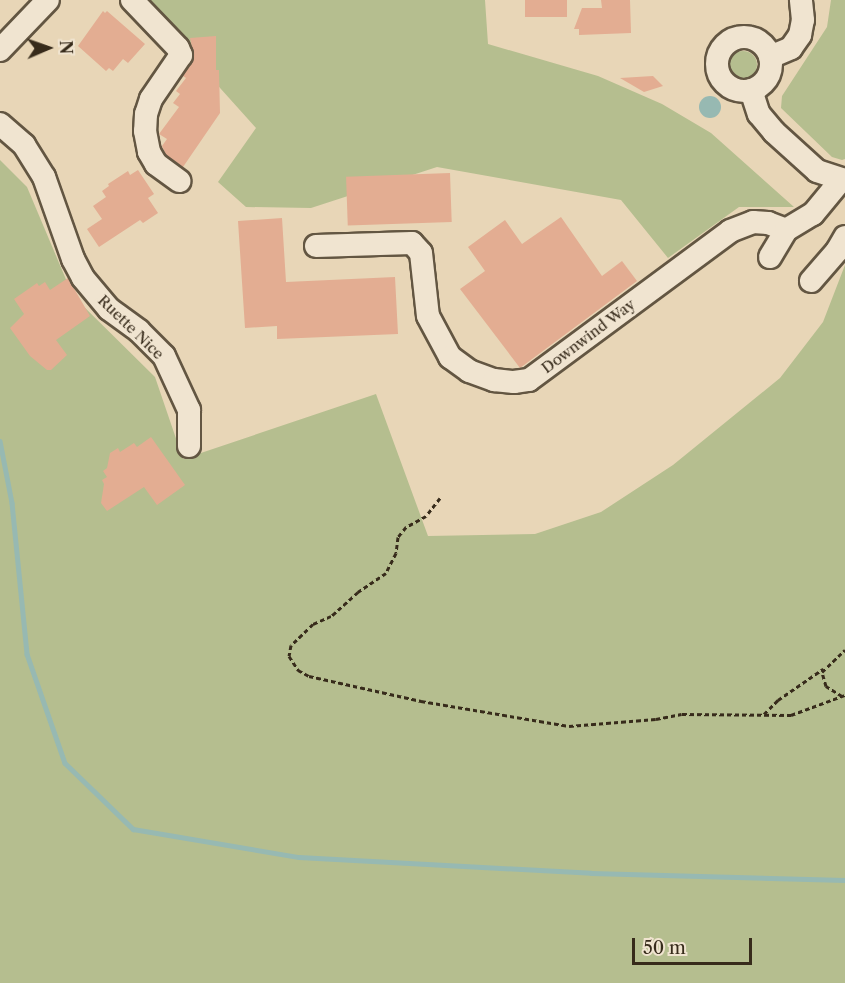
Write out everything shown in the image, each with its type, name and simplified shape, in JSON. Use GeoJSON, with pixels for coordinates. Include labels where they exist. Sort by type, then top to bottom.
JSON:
{"type":"FeatureCollection","features":[{"type":"Feature","properties":{"kind":"street"},"geometry":{"type":"LineString","coordinates":[[0,50],[48,0]]}},
{"type":"Feature","properties":{"kind":"street"},"geometry":{"type":"LineString","coordinates":[[132,0],[178,48],[181,55],[151,99],[146,114],[145,131],[148,152],[156,164],[178,181]]}},
{"type":"Feature","properties":{"kind":"street"},"geometry":{"type":"LineString","coordinates":[[770,57],[791,48],[800,35],[803,20],[801,0]]}},
{"type":"Feature","properties":{"kind":"street"},"geometry":{"type":"LineString","coordinates":[[743,37],[760,42],[770,57],[771,66],[765,81],[751,90],[741,91],[725,83],[717,67],[721,50],[734,38],[743,37]]}},
{"type":"Feature","properties":{"kind":"street"},"geometry":{"type":"LineString","coordinates":[[751,90],[759,114],[774,132],[817,171],[844,180],[813,214],[786,230],[770,257]]}},
{"type":"Feature","properties":{"kind":"street","name":"Ruette Nice"},"geometry":{"type":"LineString","coordinates":[[0,124],[24,145],[44,177],[73,259],[83,278],[109,309],[139,331],[164,356],[189,410],[189,446]]}},
{"type":"Feature","properties":{"kind":"street","name":"Downwind Way"},"geometry":{"type":"LineString","coordinates":[[316,246],[412,243],[421,253],[428,316],[450,357],[469,371],[494,380],[514,382],[529,380],[730,231],[753,222],[786,230]]}},
{"type":"Feature","properties":{"kind":"street"},"geometry":{"type":"LineString","coordinates":[[811,281],[837,251],[845,237]]}},
{"type":"Feature","properties":{"kind":"path"},"geometry":{"type":"LineString","coordinates":[[440,498],[426,516],[406,527],[398,537],[396,553],[386,573],[358,592],[331,616],[314,624],[291,645],[289,656],[298,670],[309,676],[421,701],[569,726],[656,719],[682,714],[791,715],[844,695]]}},
{"type":"Feature","properties":{"kind":"path"},"geometry":{"type":"LineString","coordinates":[[763,716],[778,700],[823,669],[845,650]]}},
{"type":"Feature","properties":{"kind":"path"},"geometry":{"type":"LineString","coordinates":[[823,669],[826,686],[844,695]]}},
{"type":"Feature","properties":{"kind":"green space"},"geometry":{"type":"Polygon","coordinates":[[[141,0],[485,0],[488,44],[598,76],[662,104],[711,133],[794,207],[739,207],[668,258],[621,200],[437,167],[311,208],[246,207],[218,182],[256,128],[141,0]]]}},
{"type":"Feature","properties":{"kind":"green space"},"geometry":{"type":"Polygon","coordinates":[[[831,0],[845,0],[845,159],[842,160],[832,157],[781,108],[782,96],[827,27],[831,0]]]}},
{"type":"Feature","properties":{"kind":"green space"},"geometry":{"type":"Polygon","coordinates":[[[743,51],[753,55],[757,65],[753,75],[743,79],[733,75],[729,65],[733,55],[743,51]]]}},
{"type":"Feature","properties":{"kind":"green space"},"geometry":{"type":"Polygon","coordinates":[[[0,160],[27,187],[73,296],[155,377],[183,459],[376,394],[428,536],[535,534],[601,512],[673,465],[780,378],[823,322],[845,265],[845,983],[0,983],[0,160]]]}},
{"type":"Feature","properties":{"kind":"water"},"geometry":{"type":"Polygon","coordinates":[[[710,96],[720,103],[721,107],[714,117],[710,118],[700,111],[699,107],[706,97],[710,96]]]}},
{"type":"Feature","properties":{"kind":"building"},"geometry":{"type":"Polygon","coordinates":[[[525,0],[567,0],[567,17],[525,17],[525,0]]]}},
{"type":"Feature","properties":{"kind":"building"},"geometry":{"type":"Polygon","coordinates":[[[601,0],[630,0],[631,33],[579,35],[579,29],[574,29],[582,8],[602,8],[601,0]]]}},
{"type":"Feature","properties":{"kind":"building"},"geometry":{"type":"Polygon","coordinates":[[[103,11],[105,13],[107,11],[145,44],[128,63],[123,59],[113,71],[109,68],[106,71],[78,46],[103,11]]]}},
{"type":"Feature","properties":{"kind":"building"},"geometry":{"type":"Polygon","coordinates":[[[216,36],[220,113],[183,167],[166,155],[162,146],[167,139],[159,134],[179,107],[173,103],[180,94],[176,91],[186,78],[183,76],[194,57],[190,38],[216,36]]]}},
{"type":"Feature","properties":{"kind":"building"},"geometry":{"type":"Polygon","coordinates":[[[653,76],[663,86],[644,92],[620,78],[653,76]]]}},
{"type":"Feature","properties":{"kind":"building"},"geometry":{"type":"Polygon","coordinates":[[[138,170],[154,194],[148,198],[158,213],[143,223],[140,220],[99,247],[87,229],[102,219],[93,206],[106,197],[102,191],[109,186],[108,184],[128,171],[130,175],[138,170]]]}},
{"type":"Feature","properties":{"kind":"building"},"geometry":{"type":"Polygon","coordinates":[[[450,173],[452,222],[348,226],[346,177],[450,173]]]}},
{"type":"Feature","properties":{"kind":"building"},"geometry":{"type":"Polygon","coordinates":[[[561,217],[602,276],[622,261],[637,281],[520,368],[460,289],[485,271],[468,247],[505,220],[522,244],[561,217]]]}},
{"type":"Feature","properties":{"kind":"building"},"geometry":{"type":"Polygon","coordinates":[[[282,218],[286,282],[395,277],[398,334],[277,339],[277,326],[245,328],[238,221],[282,218]]]}},
{"type":"Feature","properties":{"kind":"building"},"geometry":{"type":"Polygon","coordinates":[[[68,278],[90,316],[56,340],[67,355],[51,370],[47,370],[30,356],[10,328],[24,314],[14,299],[37,283],[39,286],[45,282],[50,290],[68,278]]]}},
{"type":"Feature","properties":{"kind":"building"},"geometry":{"type":"Polygon","coordinates":[[[151,437],[185,485],[157,505],[144,487],[107,511],[101,503],[104,484],[102,480],[107,477],[103,471],[107,468],[110,453],[118,448],[120,452],[134,443],[137,447],[151,437]]]}},
{"type":"Feature","properties":{"kind":"waterway"},"geometry":{"type":"LineString","coordinates":[[0,441],[12,503],[27,654],[65,763],[133,829],[299,857],[591,873],[845,880]]}}]}
